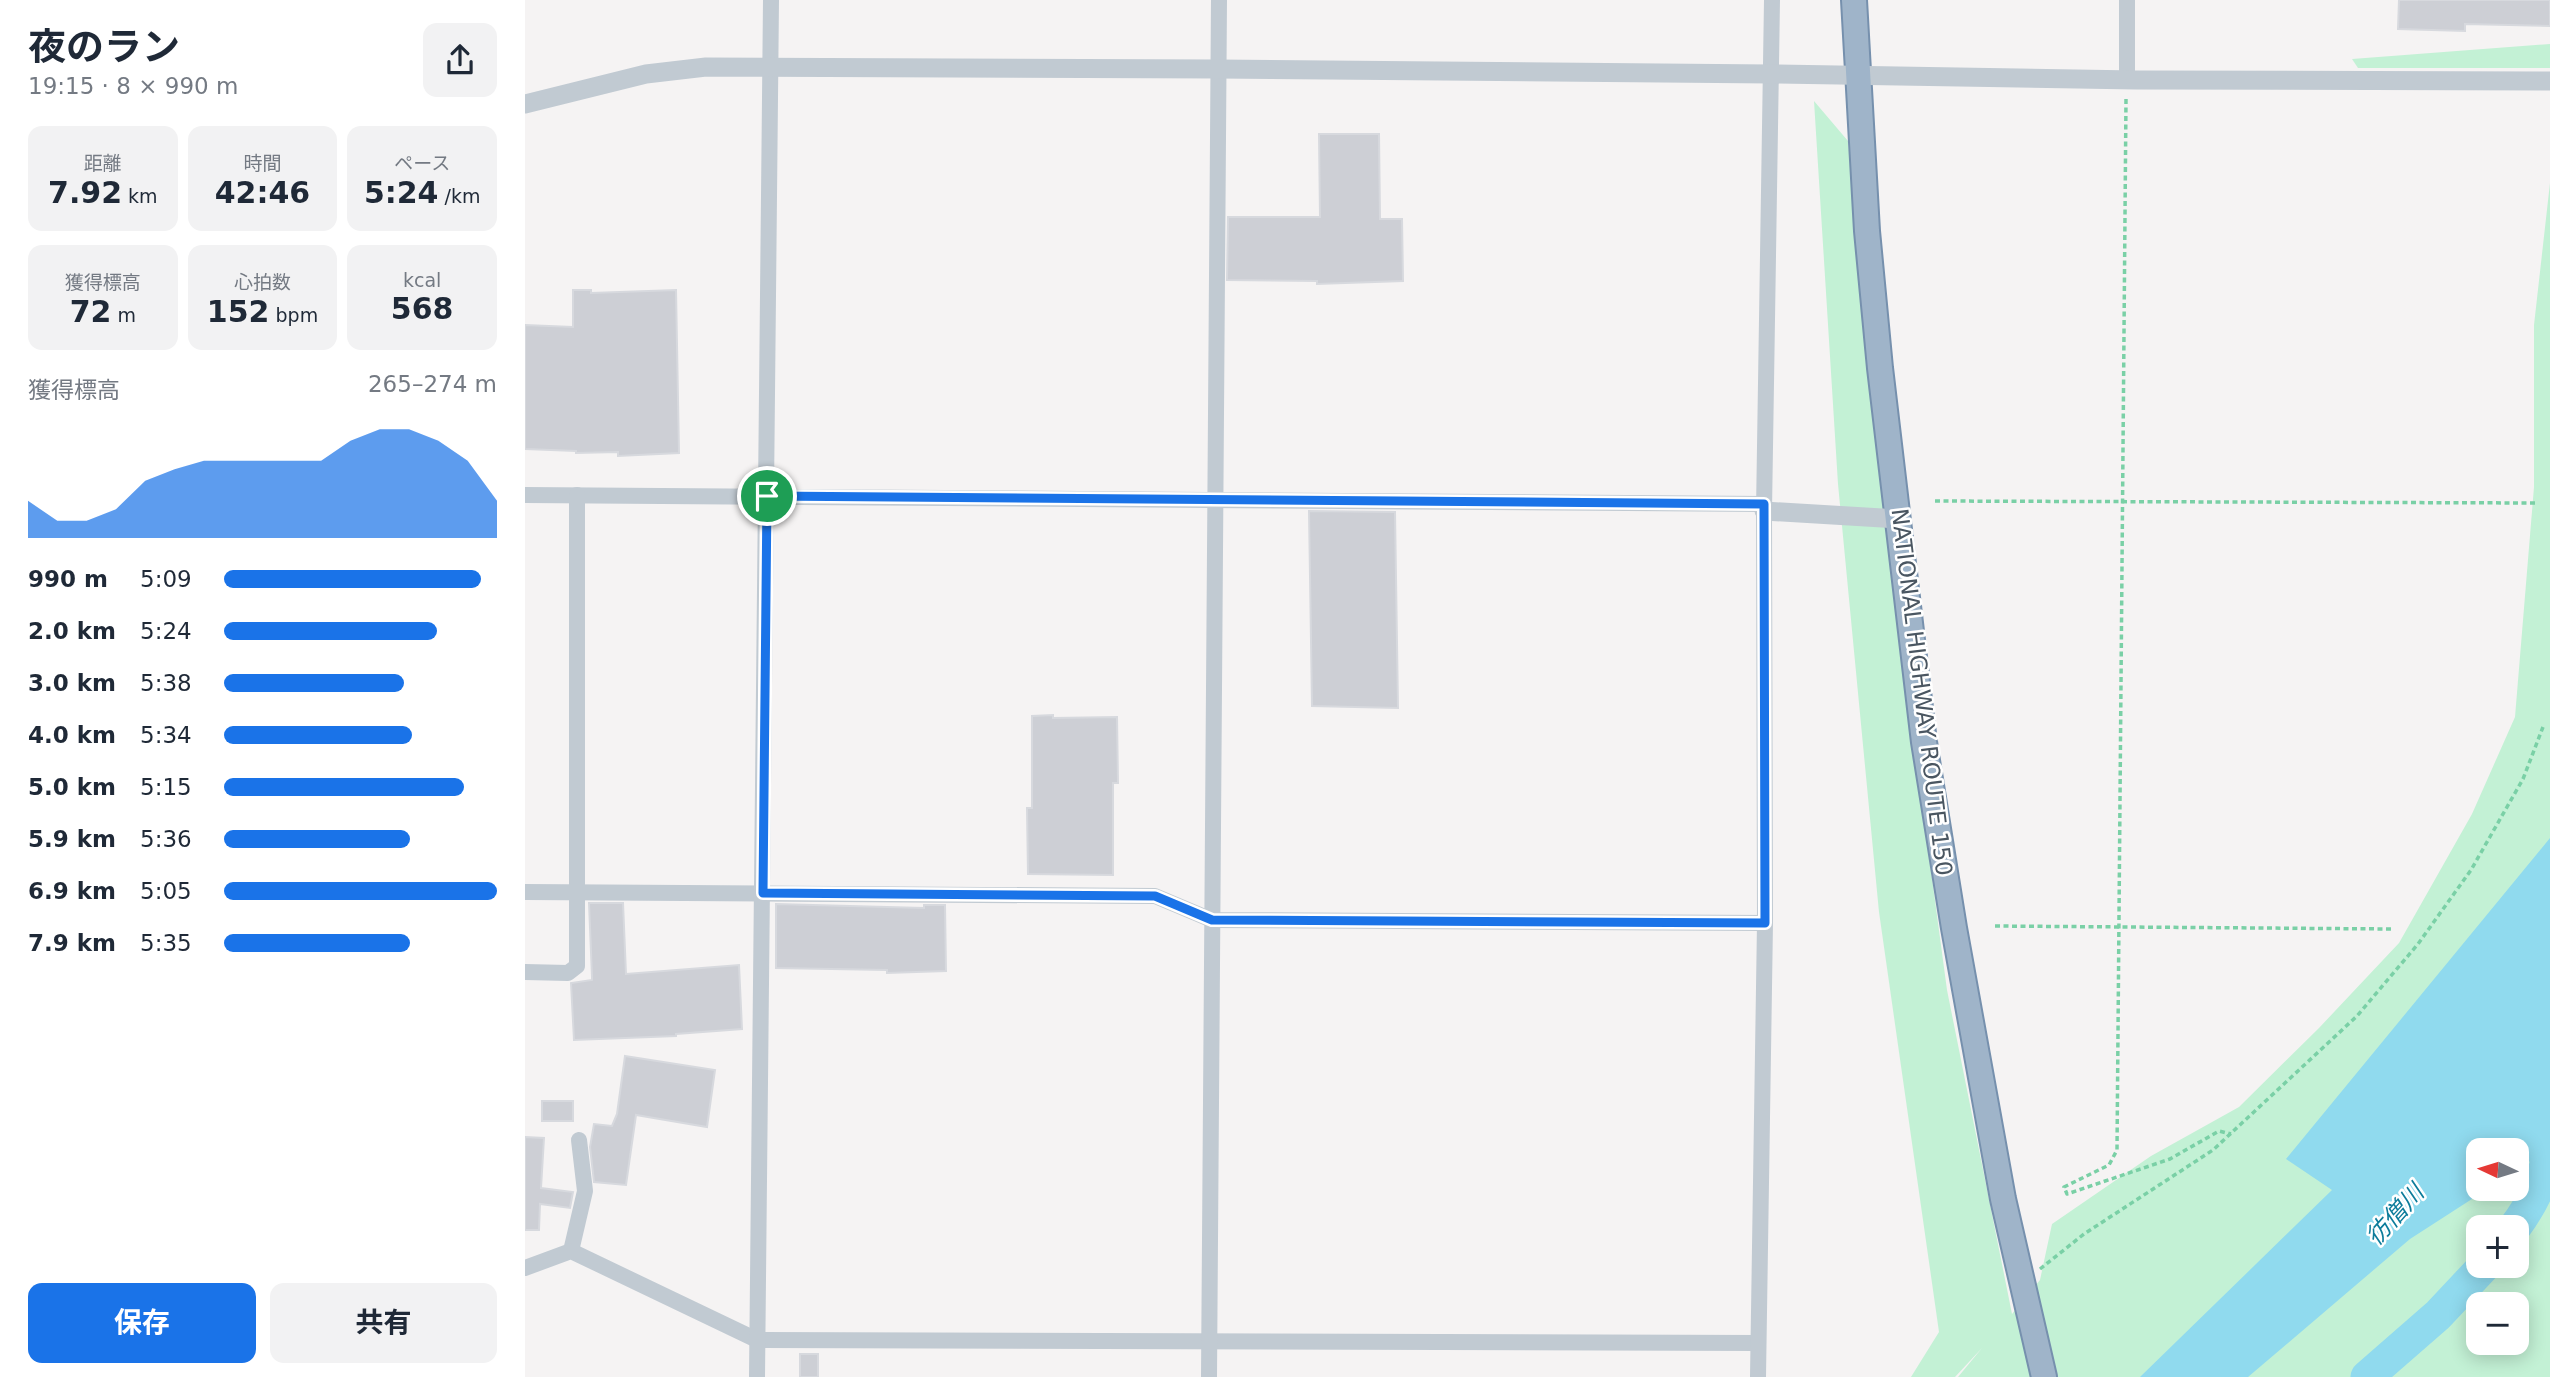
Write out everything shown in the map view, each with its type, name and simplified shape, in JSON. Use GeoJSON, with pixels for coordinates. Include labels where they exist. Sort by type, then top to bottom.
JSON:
{"type":"FeatureCollection","features":[{"type":"Feature","properties":{"kind":"highway","name":"NATIONAL HIGHWAY ROUTE 150"},"geometry":{"type":"LineString","coordinates":[[1854,0],[1867,231],[1879,368],[1899,519],[1909,631],[1939,835],[1985,1106],[2044,1377]]}},
{"type":"Feature","properties":{"kind":"street"},"geometry":{"type":"LineString","coordinates":[[757,1377],[771,0]]}},
{"type":"Feature","properties":{"kind":"street"},"geometry":{"type":"LineString","coordinates":[[1209,1377],[1219,0]]}},
{"type":"Feature","properties":{"kind":"street"},"geometry":{"type":"LineString","coordinates":[[1758,1377],[1765,923],[1764,507],[1772,0]]}},
{"type":"Feature","properties":{"kind":"street"},"geometry":{"type":"LineString","coordinates":[[2127,0],[2127,80]]}},
{"type":"Feature","properties":{"kind":"street"},"geometry":{"type":"LineString","coordinates":[[525,104],[646,74],[706,67],[1771,74],[2127,80],[2550,81]]}},
{"type":"Feature","properties":{"kind":"street"},"geometry":{"type":"LineString","coordinates":[[525,495],[1764,507],[1899,519]]}},
{"type":"Feature","properties":{"kind":"street"},"geometry":{"type":"LineString","coordinates":[[525,972],[568,973],[577,966],[577,495]]}},
{"type":"Feature","properties":{"kind":"street"},"geometry":{"type":"LineString","coordinates":[[525,892],[1155,896],[1212,920],[1765,923]]}},
{"type":"Feature","properties":{"kind":"street"},"geometry":{"type":"LineString","coordinates":[[571,1251],[585,1191],[579,1140]]}},
{"type":"Feature","properties":{"kind":"street"},"geometry":{"type":"LineString","coordinates":[[525,1268],[571,1251],[757,1340],[1758,1343]]}},
{"type":"Feature","properties":{"kind":"path"},"geometry":{"type":"LineString","coordinates":[[2127,80],[2117,1150],[2109,1165],[2064,1187],[2067,1194],[2170,1159],[2219,1130],[2231,1135]]}},
{"type":"Feature","properties":{"kind":"path"},"geometry":{"type":"LineString","coordinates":[[1935,501],[2535,503]]}},
{"type":"Feature","properties":{"kind":"path"},"geometry":{"type":"LineString","coordinates":[[2022,1283],[2084,1234],[2213,1150],[2357,1016],[2418,944],[2471,870],[2523,779],[2543,727]]}},
{"type":"Feature","properties":{"kind":"path"},"geometry":{"type":"LineString","coordinates":[[1995,926],[2392,929]]}},
{"type":"Feature","properties":{"kind":"green space"},"geometry":{"type":"Polygon","coordinates":[[[2550,44],[2550,68],[2358,68],[2352,59],[2550,44]]]}},
{"type":"Feature","properties":{"kind":"green space"},"geometry":{"type":"Polygon","coordinates":[[[1814,101],[1848,141],[1898,625],[1947,990],[2012,1314],[2040,1280],[2052,1224],[2151,1156],[2239,1107],[2399,943],[2472,814],[2515,717],[2534,487],[2534,325],[2550,183],[2550,1377],[1958,1377],[1982,1348],[1955,1377],[1911,1377],[1939,1332],[1879,912],[1838,484],[1814,101]]]}},
{"type":"Feature","properties":{"kind":"water"},"geometry":{"type":"Polygon","coordinates":[[[2550,838],[2550,1148],[2529,1162],[2529,1138],[2466,1138],[2466,1201],[2469,1201],[2410,1239],[2248,1377],[2140,1377],[2332,1190],[2286,1159],[2550,838]]]}},
{"type":"Feature","properties":{"kind":"building"},"geometry":{"type":"Polygon","coordinates":[[[2399,0],[2550,0],[2550,26],[2465,24],[2465,31],[2398,29],[2399,0]]]}},
{"type":"Feature","properties":{"kind":"building"},"geometry":{"type":"Polygon","coordinates":[[[1319,134],[1379,134],[1380,219],[1402,219],[1403,281],[1317,284],[1317,281],[1227,280],[1228,217],[1320,217],[1319,134]]]}},
{"type":"Feature","properties":{"kind":"building"},"geometry":{"type":"Polygon","coordinates":[[[573,290],[591,290],[591,293],[676,290],[679,453],[618,456],[618,452],[576,453],[525,449],[525,325],[573,327],[573,290]]]}},
{"type":"Feature","properties":{"kind":"building"},"geometry":{"type":"Polygon","coordinates":[[[1309,511],[1395,512],[1398,708],[1312,706],[1309,511]]]}},
{"type":"Feature","properties":{"kind":"building"},"geometry":{"type":"Polygon","coordinates":[[[1053,715],[1053,718],[1117,717],[1118,783],[1113,783],[1113,875],[1028,874],[1027,808],[1032,808],[1032,716],[1053,715]]]}},
{"type":"Feature","properties":{"kind":"building"},"geometry":{"type":"Polygon","coordinates":[[[589,903],[623,903],[626,974],[739,965],[742,1029],[676,1036],[574,1040],[571,983],[592,980],[589,903]]]}},
{"type":"Feature","properties":{"kind":"building"},"geometry":{"type":"Polygon","coordinates":[[[776,904],[924,908],[924,905],[945,905],[946,971],[887,973],[887,970],[776,968],[776,904]]]}},
{"type":"Feature","properties":{"kind":"building"},"geometry":{"type":"Polygon","coordinates":[[[625,1056],[715,1070],[707,1127],[636,1115],[626,1185],[594,1182],[590,1147],[594,1124],[612,1126],[617,1114],[625,1056]]]}},
{"type":"Feature","properties":{"kind":"building"},"geometry":{"type":"Polygon","coordinates":[[[542,1101],[573,1101],[573,1121],[542,1121],[542,1101]]]}},
{"type":"Feature","properties":{"kind":"building"},"geometry":{"type":"Polygon","coordinates":[[[525,1137],[544,1138],[541,1188],[573,1192],[570,1208],[540,1204],[539,1230],[525,1230],[525,1137]]]}},
{"type":"Feature","properties":{"kind":"building"},"geometry":{"type":"Polygon","coordinates":[[[800,1354],[818,1354],[818,1377],[800,1377],[800,1354]]]}},
{"type":"Feature","properties":{"kind":"waterway","name":"彷僧川"},"geometry":{"type":"LineString","coordinates":[[2523,1215],[2537,1191],[2550,1150]]}},
{"type":"Feature","properties":{"kind":"waterway","name":"彷僧川"},"geometry":{"type":"LineString","coordinates":[[2367,1377],[2438,1315],[2473,1278]]}},
{"type":"Feature","properties":{"kind":"route"},"geometry":{"type":"LineString","coordinates":[[767,496],[1764,504],[1765,923],[1212,920],[1155,896],[763,893],[767,496]]}}]}
